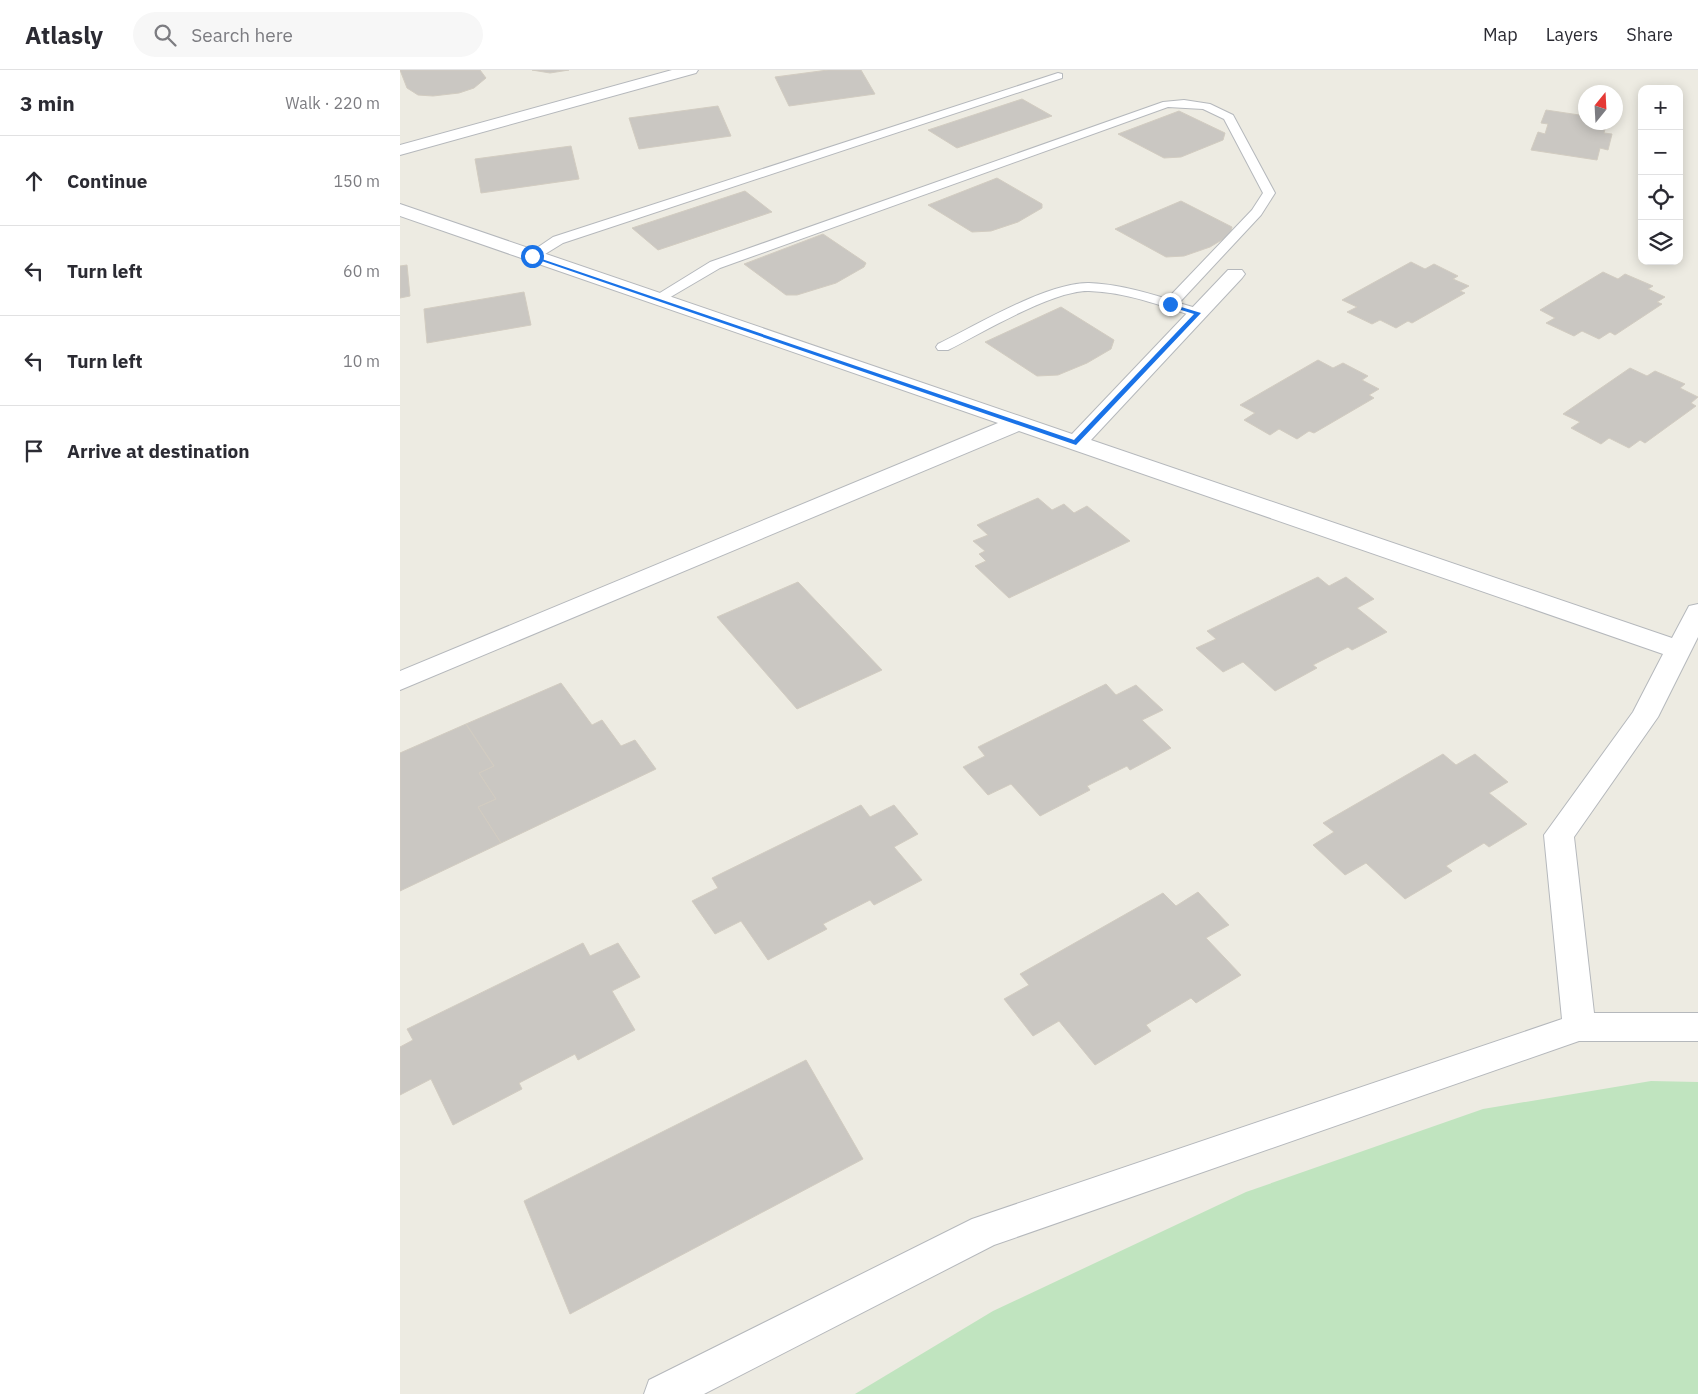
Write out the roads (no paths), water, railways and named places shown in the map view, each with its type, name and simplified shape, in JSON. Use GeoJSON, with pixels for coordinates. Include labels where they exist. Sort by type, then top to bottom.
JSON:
{"type":"FeatureCollection","features":[{"type":"Feature","properties":{"kind":"street"},"geometry":{"type":"LineString","coordinates":[[400,150],[690,70]]}},
{"type":"Feature","properties":{"kind":"street"},"geometry":{"type":"LineString","coordinates":[[400,210],[1678,650]]}},
{"type":"Feature","properties":{"kind":"street"},"geometry":{"type":"LineString","coordinates":[[1076,443],[1235,274]]}},
{"type":"Feature","properties":{"kind":"street"},"geometry":{"type":"LineString","coordinates":[[400,681],[1018,423]]}},
{"type":"Feature","properties":{"kind":"street"},"geometry":{"type":"LineString","coordinates":[[1579,1027],[1559,835],[1644,717],[1698,612]]}},
{"type":"Feature","properties":{"kind":"street"},"geometry":{"type":"LineString","coordinates":[[663,1394],[985,1231],[1579,1027],[1698,1027]]}},
{"type":"Feature","properties":{"kind":"lane"},"geometry":{"type":"LineString","coordinates":[[532,256],[558,240],[1058,76]]}},
{"type":"Feature","properties":{"kind":"lane"},"geometry":{"type":"LineString","coordinates":[[657,299],[715,265],[1167,104],[1196,104],[1214,109],[1229,117],[1269,193],[1258,212],[1170,304]]}},
{"type":"Feature","properties":{"kind":"lane"},"geometry":{"type":"LineString","coordinates":[[943,347],[1058,290],[1088,287],[1130,292],[1198,313]]}}]}
